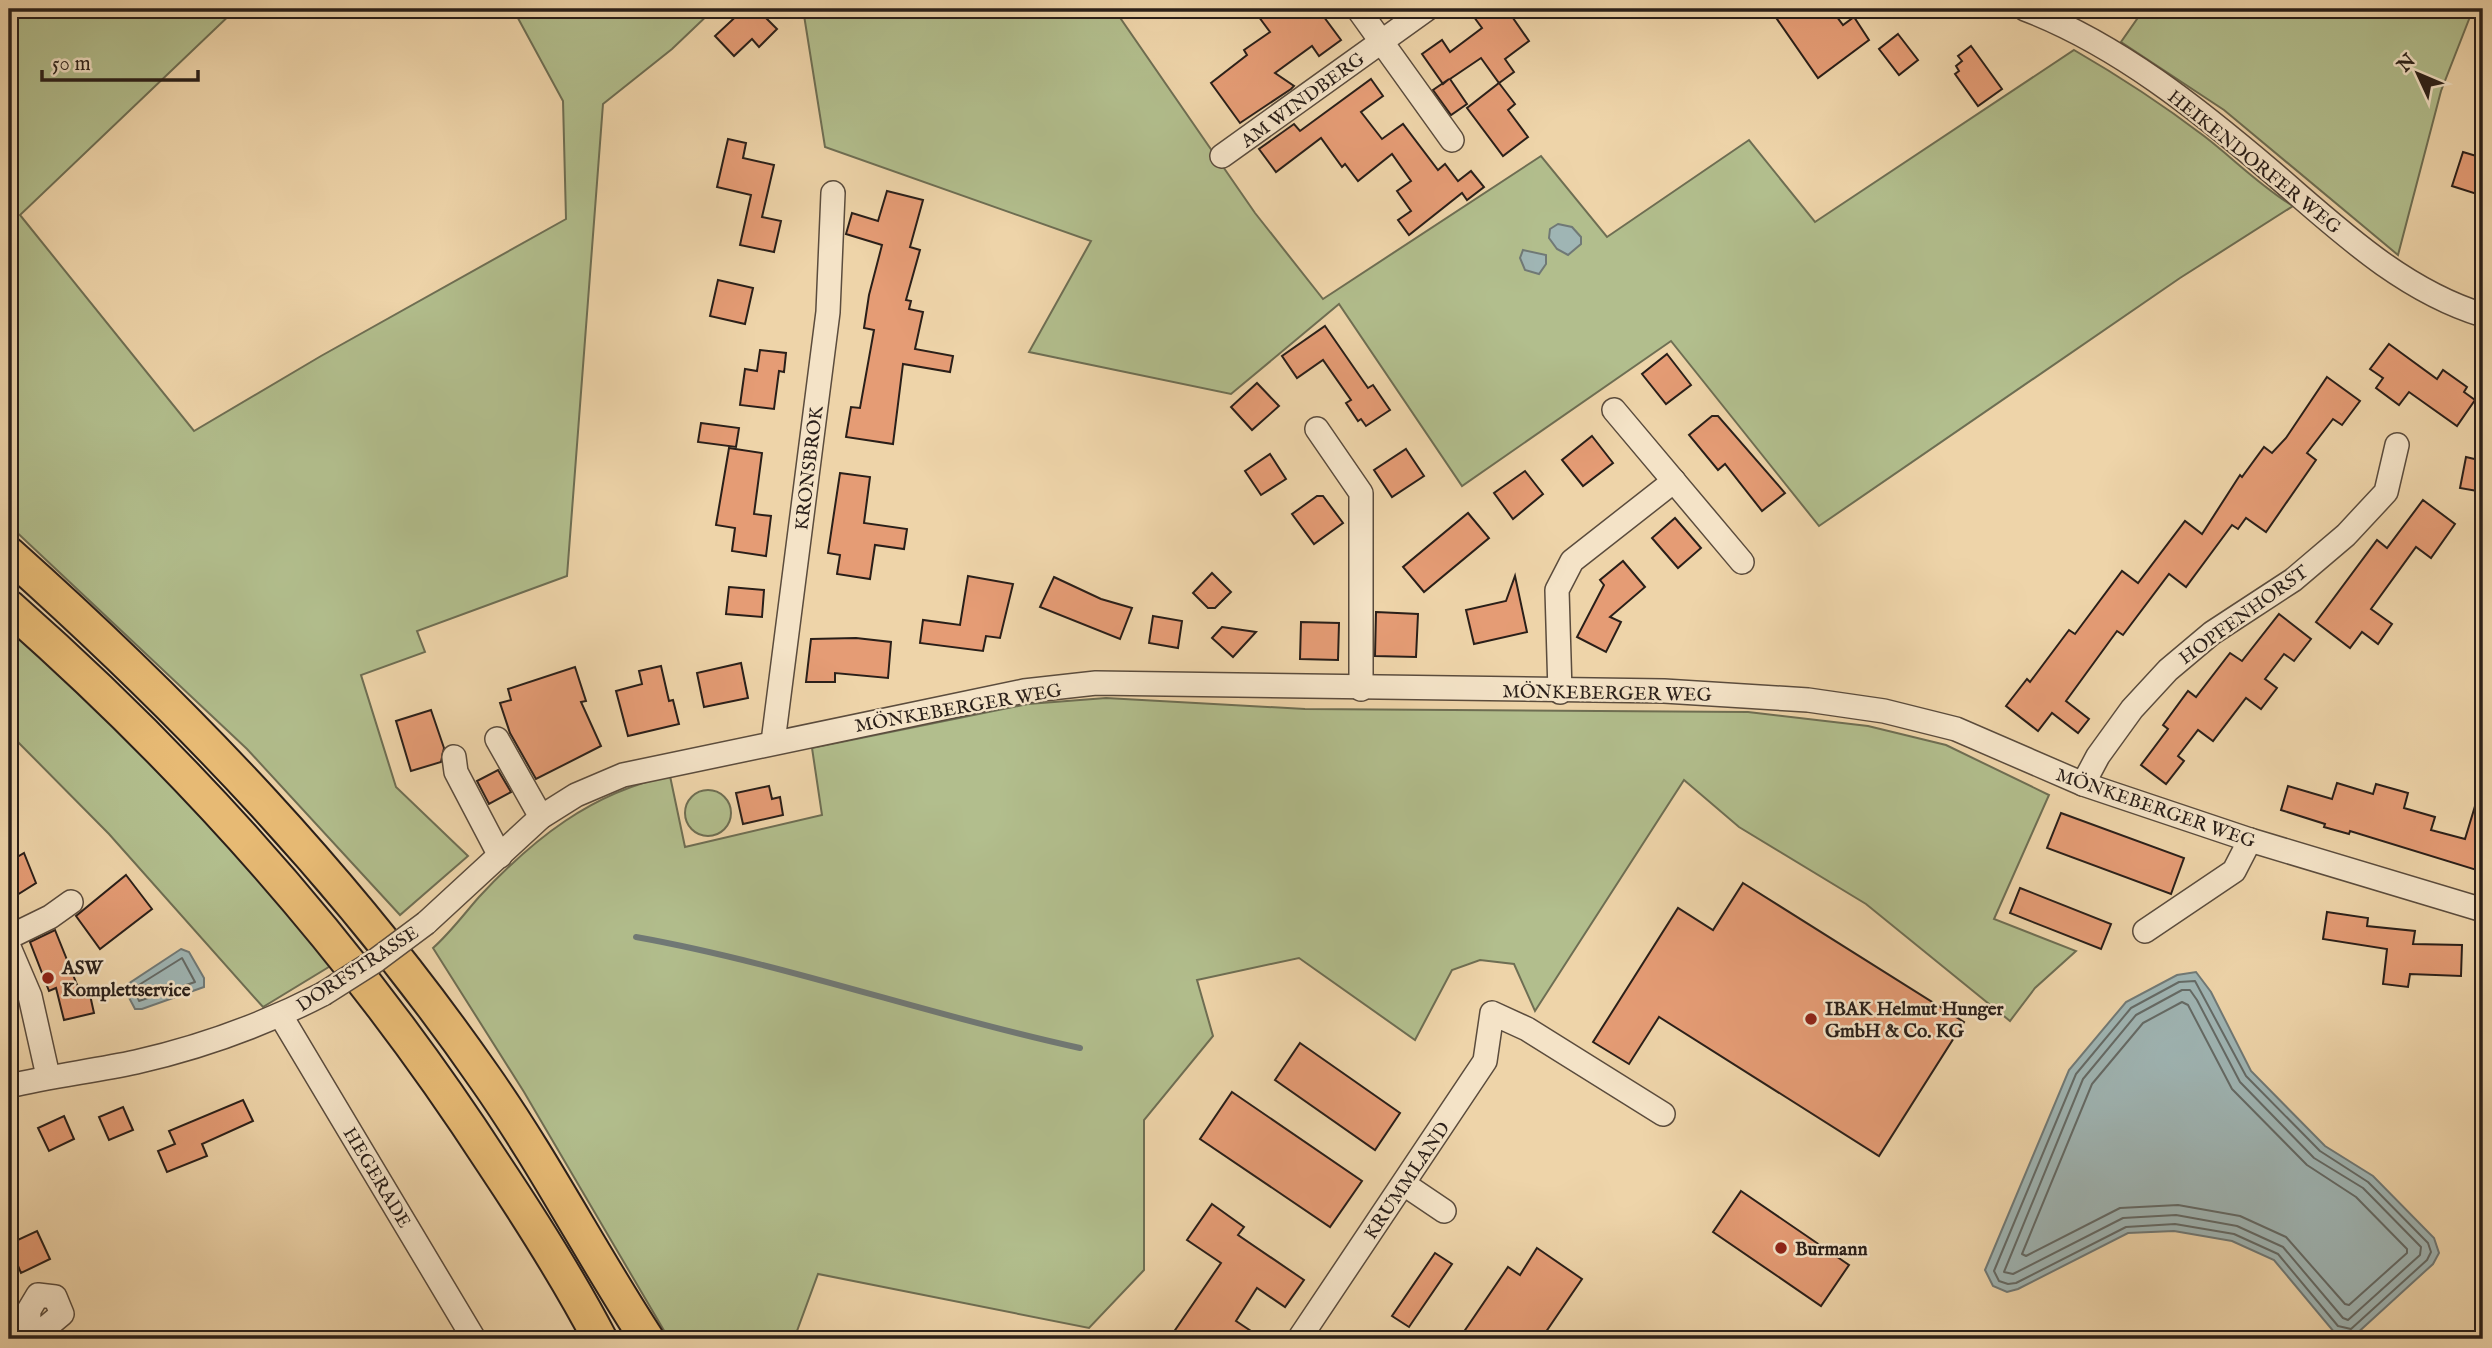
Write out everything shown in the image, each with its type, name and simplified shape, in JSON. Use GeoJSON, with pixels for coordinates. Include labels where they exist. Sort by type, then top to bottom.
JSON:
{"type":"FeatureCollection","features":[{"type":"Feature","properties":{"kind":"highway"},"geometry":{"type":"LineString","coordinates":[[9,554],[99,635],[232,766],[362,915],[486,1079],[570,1211],[640,1331]]}},
{"type":"Feature","properties":{"kind":"highway"},"geometry":{"type":"LineString","coordinates":[[9,607],[112,700],[206,795],[337,944],[452,1099],[544,1241],[600,1339]]}},
{"type":"Feature","properties":{"kind":"street","name":"AM WINDBERG"},"geometry":{"type":"LineString","coordinates":[[1358,9],[1452,140]]}},
{"type":"Feature","properties":{"kind":"street","name":"AM WINDBERG"},"geometry":{"type":"LineString","coordinates":[[1222,156],[1427,9]]}},
{"type":"Feature","properties":{"kind":"street","name":"HEIKENDORFER WEG"},"geometry":{"type":"LineString","coordinates":[[2025,9],[2119,58],[2185,102],[2400,276],[2457,307],[2483,315]]}},
{"type":"Feature","properties":{"kind":"street","name":"KRONSBROK"},"geometry":{"type":"LineString","coordinates":[[773,742],[828,312],[833,193]]}},
{"type":"Feature","properties":{"kind":"street"},"geometry":{"type":"LineString","coordinates":[[1614,410],[1741,562]]}},
{"type":"Feature","properties":{"kind":"street"},"geometry":{"type":"LineString","coordinates":[[1317,429],[1361,493],[1361,689]]}},
{"type":"Feature","properties":{"kind":"street","name":"HOPFENHORST"},"geometry":{"type":"LineString","coordinates":[[2083,784],[2098,755],[2118,728],[2168,670],[2212,633],[2292,580],[2346,535],[2386,492],[2397,445]]}},
{"type":"Feature","properties":{"kind":"street"},"geometry":{"type":"LineString","coordinates":[[1560,692],[1557,590],[1562,575],[1572,561],[1674,481]]}},
{"type":"Feature","properties":{"kind":"street","name":"MÖNKEBERGER WEG"},"geometry":{"type":"LineString","coordinates":[[703,756],[1024,691],[1097,683],[1705,693],[1808,699],[1884,711],[1956,729],[2083,784],[2250,841],[2483,910]]}},
{"type":"Feature","properties":{"kind":"street"},"geometry":{"type":"LineString","coordinates":[[497,739],[541,817]]}},
{"type":"Feature","properties":{"kind":"street","name":"DORFSTRASSE"},"geometry":{"type":"LineString","coordinates":[[9,1086],[48,1076],[135,1062],[221,1039],[281,1016],[323,994],[426,923],[541,817],[576,795],[623,775],[703,756]]}},
{"type":"Feature","properties":{"kind":"street"},"geometry":{"type":"LineString","coordinates":[[454,757],[456,772],[500,856]]}},
{"type":"Feature","properties":{"kind":"street"},"geometry":{"type":"LineString","coordinates":[[2145,931],[2234,871],[2250,841]]}},
{"type":"Feature","properties":{"kind":"street"},"geometry":{"type":"LineString","coordinates":[[9,937],[50,917],[71,902]]}},
{"type":"Feature","properties":{"kind":"street"},"geometry":{"type":"LineString","coordinates":[[9,947],[30,996],[48,1076]]}},
{"type":"Feature","properties":{"kind":"street","name":"KRUMMLAND"},"geometry":{"type":"LineString","coordinates":[[1299,1339],[1485,1061],[1492,1013],[1527,1029],[1663,1114]]}},
{"type":"Feature","properties":{"kind":"street","name":"HEGERADE"},"geometry":{"type":"LineString","coordinates":[[281,1016],[474,1339]]}},
{"type":"Feature","properties":{"kind":"street"},"geometry":{"type":"LineString","coordinates":[[1404,1184],[1444,1211]]}},
{"type":"Feature","properties":{"kind":"green space"},"geometry":{"type":"Polygon","coordinates":[[[9,9],[236,9],[20,215],[194,431],[321,356],[566,219],[563,101],[513,9],[714,9],[672,49],[603,104],[567,576],[417,631],[425,652],[361,675],[396,787],[468,856],[400,915],[247,749],[9,525],[9,9]]]}},
{"type":"Feature","properties":{"kind":"green space"},"geometry":{"type":"Polygon","coordinates":[[[803,9],[1114,9],[1255,213],[1323,299],[1541,156],[1607,237],[1749,140],[1815,222],[2074,50],[2172,113],[2293,206],[2180,278],[1819,526],[1671,341],[1462,486],[1339,304],[1231,394],[1029,352],[1091,241],[825,147],[803,9]]]}},
{"type":"Feature","properties":{"kind":"green space"},"geometry":{"type":"Polygon","coordinates":[[[2144,9],[2473,9],[2441,91],[2398,255],[2224,110],[2121,42],[2144,9]]]}},
{"type":"Feature","properties":{"kind":"green space"},"geometry":{"type":"Polygon","coordinates":[[[9,623],[173,777],[332,965],[263,1007],[109,834],[9,733],[9,623]]]}},
{"type":"Feature","properties":{"kind":"green space"},"geometry":{"type":"Polygon","coordinates":[[[1106,698],[1305,709],[1748,712],[1868,726],[1946,745],[2049,795],[1994,919],[2076,951],[2035,988],[2010,1021],[1866,904],[1739,827],[1684,780],[1535,1011],[1514,964],[1480,960],[1452,970],[1415,1040],[1299,958],[1197,980],[1213,1036],[1144,1120],[1144,1270],[1089,1328],[818,1274],[794,1339],[669,1339],[524,1092],[433,948],[479,897],[543,837],[590,806],[642,783],[670,776],[685,847],[822,815],[812,748],[1028,704],[1106,698]]]}},
{"type":"Feature","properties":{"kind":"green space"},"geometry":{"type":"Polygon","coordinates":[[[708,790],[724,797],[731,813],[724,829],[708,836],[692,829],[685,813],[692,797],[708,790]]]}},
{"type":"Feature","properties":{"kind":"water"},"geometry":{"type":"Polygon","coordinates":[[[1558,224],[1572,227],[1581,237],[1581,244],[1568,255],[1557,249],[1549,238],[1550,229],[1558,224]]]}},
{"type":"Feature","properties":{"kind":"water"},"geometry":{"type":"Polygon","coordinates":[[[1523,250],[1546,255],[1546,264],[1539,274],[1525,270],[1520,258],[1523,250]]]}},
{"type":"Feature","properties":{"kind":"water"},"geometry":{"type":"Polygon","coordinates":[[[181,949],[189,952],[204,978],[204,987],[142,1009],[135,1009],[125,990],[128,984],[181,949]]]}},
{"type":"Feature","properties":{"kind":"water"},"geometry":{"type":"Polygon","coordinates":[[[2196,972],[2211,992],[2251,1071],[2325,1146],[2373,1176],[2434,1238],[2439,1253],[2433,1264],[2354,1336],[2346,1337],[2334,1332],[2274,1260],[2232,1241],[2174,1231],[2128,1233],[2018,1289],[2007,1292],[1993,1286],[1985,1270],[2069,1070],[2126,1002],[2177,975],[2196,972]]]}},
{"type":"Feature","properties":{"kind":"building"},"geometry":{"type":"Polygon","coordinates":[[[744,9],[757,9],[777,29],[759,47],[752,39],[734,56],[715,36],[744,9]]]}},
{"type":"Feature","properties":{"kind":"building"},"geometry":{"type":"Polygon","coordinates":[[[1253,9],[1318,9],[1341,40],[1319,56],[1312,46],[1275,73],[1294,86],[1240,123],[1211,83],[1247,55],[1244,50],[1270,32],[1253,9]]]}},
{"type":"Feature","properties":{"kind":"building"},"geometry":{"type":"Polygon","coordinates":[[[1485,9],[1527,9],[1513,18],[1529,41],[1505,59],[1514,72],[1499,83],[1481,58],[1450,79],[1467,104],[1451,115],[1433,90],[1443,83],[1422,54],[1442,40],[1450,52],[1482,28],[1474,17],[1485,9]]]}},
{"type":"Feature","properties":{"kind":"building"},"geometry":{"type":"Polygon","coordinates":[[[1770,9],[1831,9],[1843,25],[1854,17],[1869,40],[1818,78],[1770,9]]]}},
{"type":"Feature","properties":{"kind":"building"},"geometry":{"type":"Polygon","coordinates":[[[1898,34],[1918,60],[1899,75],[1879,49],[1898,34]]]}},
{"type":"Feature","properties":{"kind":"building"},"geometry":{"type":"Polygon","coordinates":[[[1971,46],[2002,89],[1978,106],[1955,74],[1959,71],[1956,66],[1962,61],[1958,56],[1971,46]]]}},
{"type":"Feature","properties":{"kind":"building"},"geometry":{"type":"Polygon","coordinates":[[[1371,79],[1383,96],[1361,112],[1382,139],[1403,124],[1438,170],[1445,164],[1458,181],[1471,171],[1484,187],[1467,200],[1462,193],[1409,235],[1398,220],[1411,211],[1397,191],[1411,181],[1392,154],[1358,181],[1345,164],[1342,167],[1321,138],[1276,172],[1259,149],[1294,124],[1300,131],[1371,79]]]}},
{"type":"Feature","properties":{"kind":"building"},"geometry":{"type":"Polygon","coordinates":[[[1499,83],[1515,104],[1508,110],[1528,137],[1503,156],[1467,108],[1499,83]]]}},
{"type":"Feature","properties":{"kind":"building"},"geometry":{"type":"Polygon","coordinates":[[[728,139],[746,143],[743,158],[774,165],[762,217],[781,221],[774,252],[740,245],[751,195],[717,187],[728,139]]]}},
{"type":"Feature","properties":{"kind":"building"},"geometry":{"type":"Polygon","coordinates":[[[2463,152],[2483,158],[2483,196],[2452,186],[2463,152]]]}},
{"type":"Feature","properties":{"kind":"building"},"geometry":{"type":"Polygon","coordinates":[[[887,191],[923,200],[910,247],[920,250],[906,300],[911,301],[909,309],[923,312],[915,349],[953,356],[950,372],[903,364],[893,444],[846,437],[851,407],[860,408],[874,330],[864,328],[869,295],[882,245],[846,234],[852,213],[878,221],[887,191]]]}},
{"type":"Feature","properties":{"kind":"building"},"geometry":{"type":"Polygon","coordinates":[[[718,280],[753,288],[745,324],[710,316],[718,280]]]}},
{"type":"Feature","properties":{"kind":"building"},"geometry":{"type":"Polygon","coordinates":[[[1325,326],[1368,388],[1373,385],[1390,410],[1366,426],[1361,419],[1358,421],[1346,403],[1351,400],[1323,360],[1297,378],[1282,356],[1325,326]]]}},
{"type":"Feature","properties":{"kind":"building"},"geometry":{"type":"Polygon","coordinates":[[[2389,344],[2437,379],[2443,370],[2467,387],[2464,392],[2475,400],[2457,426],[2409,392],[2399,405],[2376,388],[2383,378],[2370,369],[2389,344]]]}},
{"type":"Feature","properties":{"kind":"building"},"geometry":{"type":"Polygon","coordinates":[[[760,350],[786,353],[784,372],[779,371],[774,409],[740,405],[745,369],[757,371],[760,350]]]}},
{"type":"Feature","properties":{"kind":"building"},"geometry":{"type":"Polygon","coordinates":[[[1667,354],[1691,385],[1666,404],[1642,374],[1667,354]]]}},
{"type":"Feature","properties":{"kind":"building"},"geometry":{"type":"Polygon","coordinates":[[[2327,377],[2360,401],[2342,425],[2333,419],[2307,453],[2316,460],[2266,532],[2246,518],[2238,529],[2232,525],[2186,587],[2169,574],[2123,635],[2117,631],[2066,701],[2089,719],[2078,733],[2052,713],[2038,731],[2006,706],[2027,679],[2030,682],[2069,630],[2075,634],[2122,571],[2138,583],[2185,521],[2202,534],[2240,475],[2242,477],[2264,447],[2272,453],[2286,438],[2327,377]]]}},
{"type":"Feature","properties":{"kind":"building"},"geometry":{"type":"Polygon","coordinates":[[[1257,383],[1279,406],[1252,430],[1231,407],[1257,383]]]}},
{"type":"Feature","properties":{"kind":"building"},"geometry":{"type":"Polygon","coordinates":[[[1712,416],[1718,416],[1785,493],[1762,511],[1725,464],[1718,470],[1689,435],[1712,416]]]}},
{"type":"Feature","properties":{"kind":"building"},"geometry":{"type":"Polygon","coordinates":[[[701,423],[739,428],[736,447],[698,442],[701,423]]]}},
{"type":"Feature","properties":{"kind":"building"},"geometry":{"type":"Polygon","coordinates":[[[1592,436],[1613,463],[1583,486],[1562,460],[1592,436]]]}},
{"type":"Feature","properties":{"kind":"building"},"geometry":{"type":"Polygon","coordinates":[[[729,448],[762,453],[754,514],[771,516],[766,556],[732,551],[735,528],[716,525],[729,448]]]}},
{"type":"Feature","properties":{"kind":"building"},"geometry":{"type":"Polygon","coordinates":[[[1406,449],[1424,476],[1392,497],[1374,470],[1406,449]]]}},
{"type":"Feature","properties":{"kind":"building"},"geometry":{"type":"Polygon","coordinates":[[[1270,454],[1286,479],[1261,495],[1245,471],[1270,454]]]}},
{"type":"Feature","properties":{"kind":"building"},"geometry":{"type":"Polygon","coordinates":[[[2466,457],[2483,461],[2483,492],[2460,488],[2466,457]]]}},
{"type":"Feature","properties":{"kind":"building"},"geometry":{"type":"Polygon","coordinates":[[[1525,471],[1543,494],[1513,519],[1494,493],[1525,471]]]}},
{"type":"Feature","properties":{"kind":"building"},"geometry":{"type":"Polygon","coordinates":[[[840,473],[870,477],[864,523],[907,529],[904,549],[875,545],[870,579],[837,574],[840,555],[828,553],[840,473]]]}},
{"type":"Feature","properties":{"kind":"building"},"geometry":{"type":"Polygon","coordinates":[[[1317,496],[1323,496],[1343,523],[1314,544],[1292,514],[1317,496]]]}},
{"type":"Feature","properties":{"kind":"building"},"geometry":{"type":"Polygon","coordinates":[[[2423,500],[2455,524],[2431,558],[2416,547],[2371,609],[2392,624],[2378,644],[2362,632],[2350,648],[2316,622],[2377,540],[2387,548],[2423,500]]]}},
{"type":"Feature","properties":{"kind":"building"},"geometry":{"type":"Polygon","coordinates":[[[1468,513],[1489,538],[1424,592],[1403,567],[1468,513]]]}},
{"type":"Feature","properties":{"kind":"building"},"geometry":{"type":"Polygon","coordinates":[[[1675,518],[1701,548],[1678,568],[1652,538],[1675,518]]]}},
{"type":"Feature","properties":{"kind":"building"},"geometry":{"type":"Polygon","coordinates":[[[1623,561],[1645,587],[1610,617],[1621,622],[1606,652],[1577,637],[1604,585],[1600,580],[1623,561]]]}},
{"type":"Feature","properties":{"kind":"building"},"geometry":{"type":"Polygon","coordinates":[[[1212,573],[1231,592],[1215,608],[1208,608],[1193,593],[1212,573]]]}},
{"type":"Feature","properties":{"kind":"building"},"geometry":{"type":"Polygon","coordinates":[[[968,576],[1013,584],[1000,638],[986,636],[983,651],[920,643],[923,620],[960,625],[968,576]]]}},
{"type":"Feature","properties":{"kind":"building"},"geometry":{"type":"Polygon","coordinates":[[[1515,576],[1527,632],[1474,644],[1466,610],[1506,601],[1515,576]]]}},
{"type":"Feature","properties":{"kind":"building"},"geometry":{"type":"Polygon","coordinates":[[[1054,577],[1101,599],[1132,608],[1120,639],[1040,607],[1054,577]]]}},
{"type":"Feature","properties":{"kind":"building"},"geometry":{"type":"Polygon","coordinates":[[[729,587],[764,590],[762,617],[726,614],[729,587]]]}},
{"type":"Feature","properties":{"kind":"building"},"geometry":{"type":"Polygon","coordinates":[[[1376,612],[1418,614],[1416,657],[1375,656],[1376,612]]]}},
{"type":"Feature","properties":{"kind":"building"},"geometry":{"type":"Polygon","coordinates":[[[2279,614],[2311,639],[2294,661],[2284,654],[2265,679],[2277,688],[2261,709],[2246,698],[2213,741],[2198,730],[2178,756],[2184,761],[2166,784],[2141,765],[2168,729],[2163,725],[2188,691],[2196,697],[2230,653],[2242,661],[2279,614]]]}},
{"type":"Feature","properties":{"kind":"building"},"geometry":{"type":"Polygon","coordinates":[[[1153,616],[1182,621],[1178,648],[1149,643],[1153,616]]]}},
{"type":"Feature","properties":{"kind":"building"},"geometry":{"type":"Polygon","coordinates":[[[1301,622],[1339,623],[1338,660],[1300,659],[1301,622]]]}},
{"type":"Feature","properties":{"kind":"building"},"geometry":{"type":"Polygon","coordinates":[[[1222,627],[1256,632],[1233,657],[1212,638],[1222,627]]]}},
{"type":"Feature","properties":{"kind":"building"},"geometry":{"type":"Polygon","coordinates":[[[856,638],[891,642],[888,678],[835,673],[835,682],[806,682],[811,639],[856,638]]]}},
{"type":"Feature","properties":{"kind":"building"},"geometry":{"type":"Polygon","coordinates":[[[741,663],[748,698],[704,707],[697,673],[741,663]]]}},
{"type":"Feature","properties":{"kind":"building"},"geometry":{"type":"Polygon","coordinates":[[[661,666],[669,701],[673,700],[679,724],[628,736],[616,691],[642,684],[639,671],[661,666]]]}},
{"type":"Feature","properties":{"kind":"building"},"geometry":{"type":"Polygon","coordinates":[[[575,667],[586,701],[581,702],[601,746],[536,779],[510,733],[500,703],[511,700],[508,689],[575,667]]]}},
{"type":"Feature","properties":{"kind":"building"},"geometry":{"type":"Polygon","coordinates":[[[431,710],[444,748],[441,762],[411,771],[396,721],[431,710]]]}},
{"type":"Feature","properties":{"kind":"building"},"geometry":{"type":"Polygon","coordinates":[[[498,770],[511,792],[489,804],[477,781],[498,770]]]}},
{"type":"Feature","properties":{"kind":"building"},"geometry":{"type":"Polygon","coordinates":[[[2337,783],[2373,794],[2376,784],[2408,793],[2404,808],[2435,817],[2431,830],[2465,839],[2479,793],[2483,794],[2483,872],[2350,831],[2349,834],[2324,827],[2325,824],[2281,810],[2288,786],[2332,799],[2337,783]]]}},
{"type":"Feature","properties":{"kind":"building"},"geometry":{"type":"Polygon","coordinates":[[[769,786],[772,799],[780,797],[783,815],[743,824],[736,793],[769,786]]]}},
{"type":"Feature","properties":{"kind":"building"},"geometry":{"type":"Polygon","coordinates":[[[2061,813],[2184,858],[2171,894],[2047,848],[2061,813]]]}},
{"type":"Feature","properties":{"kind":"building"},"geometry":{"type":"Polygon","coordinates":[[[24,853],[36,883],[9,900],[9,862],[24,853]]]}},
{"type":"Feature","properties":{"kind":"building"},"geometry":{"type":"Polygon","coordinates":[[[126,875],[152,909],[100,949],[76,916],[126,875]]]}},
{"type":"Feature","properties":{"kind":"building","name":"IBAK Helmut Hunger GmbH & Co. KG"},"geometry":{"type":"Polygon","coordinates":[[[1743,883],[1964,1022],[1879,1156],[1659,1017],[1629,1064],[1593,1042],[1678,908],[1713,930],[1743,883]]]}},
{"type":"Feature","properties":{"kind":"building"},"geometry":{"type":"Polygon","coordinates":[[[2020,888],[2111,924],[2101,949],[2010,913],[2020,888]]]}},
{"type":"Feature","properties":{"kind":"building"},"geometry":{"type":"Polygon","coordinates":[[[2327,912],[2368,918],[2367,926],[2415,931],[2413,944],[2462,945],[2461,976],[2410,974],[2408,987],[2383,984],[2387,949],[2323,939],[2327,912]]]}},
{"type":"Feature","properties":{"kind":"building"},"geometry":{"type":"Polygon","coordinates":[[[55,930],[82,997],[90,995],[94,1013],[64,1020],[56,988],[49,991],[30,942],[55,930]]]}},
{"type":"Feature","properties":{"kind":"building"},"geometry":{"type":"Polygon","coordinates":[[[1300,1043],[1400,1113],[1375,1150],[1275,1080],[1300,1043]]]}},
{"type":"Feature","properties":{"kind":"building"},"geometry":{"type":"Polygon","coordinates":[[[1232,1092],[1362,1181],[1330,1227],[1200,1139],[1232,1092]]]}},
{"type":"Feature","properties":{"kind":"building"},"geometry":{"type":"Polygon","coordinates":[[[243,1100],[253,1121],[202,1144],[207,1156],[167,1172],[158,1151],[175,1144],[169,1131],[243,1100]]]}},
{"type":"Feature","properties":{"kind":"building"},"geometry":{"type":"Polygon","coordinates":[[[123,1107],[133,1130],[109,1140],[99,1117],[123,1107]]]}},
{"type":"Feature","properties":{"kind":"building"},"geometry":{"type":"Polygon","coordinates":[[[64,1116],[74,1139],[49,1151],[38,1128],[64,1116]]]}},
{"type":"Feature","properties":{"kind":"building","name":"Burmann"},"geometry":{"type":"Polygon","coordinates":[[[1741,1191],[1849,1265],[1821,1306],[1713,1232],[1741,1191]]]}},
{"type":"Feature","properties":{"kind":"building"},"geometry":{"type":"Polygon","coordinates":[[[1212,1204],[1244,1227],[1238,1235],[1304,1280],[1285,1307],[1257,1288],[1236,1321],[1263,1339],[1169,1339],[1221,1263],[1187,1240],[1212,1204]]]}},
{"type":"Feature","properties":{"kind":"building"},"geometry":{"type":"Polygon","coordinates":[[[37,1231],[50,1259],[21,1273],[9,1244],[37,1231]]]}},
{"type":"Feature","properties":{"kind":"building"},"geometry":{"type":"Polygon","coordinates":[[[1537,1248],[1582,1279],[1541,1339],[1459,1339],[1508,1267],[1520,1275],[1537,1248]]]}},
{"type":"Feature","properties":{"kind":"building"},"geometry":{"type":"Polygon","coordinates":[[[1435,1253],[1452,1264],[1409,1327],[1392,1316],[1435,1253]]]}},
{"type":"Feature","properties":{"kind":"waterway"},"geometry":{"type":"LineString","coordinates":[[636,937],[748,961],[1080,1048]]}},
{"type":"Feature","properties":{"kind":"place","name":"ASW Komplettservice"},"geometry":{"type":"Point","coordinates":[48,978]}},
{"type":"Feature","properties":{"kind":"place","name":"IBAK Helmut Hunger GmbH & Co. KG"},"geometry":{"type":"Point","coordinates":[1811,1019]}},
{"type":"Feature","properties":{"kind":"place","name":"Burmann"},"geometry":{"type":"Point","coordinates":[1781,1248]}}]}
